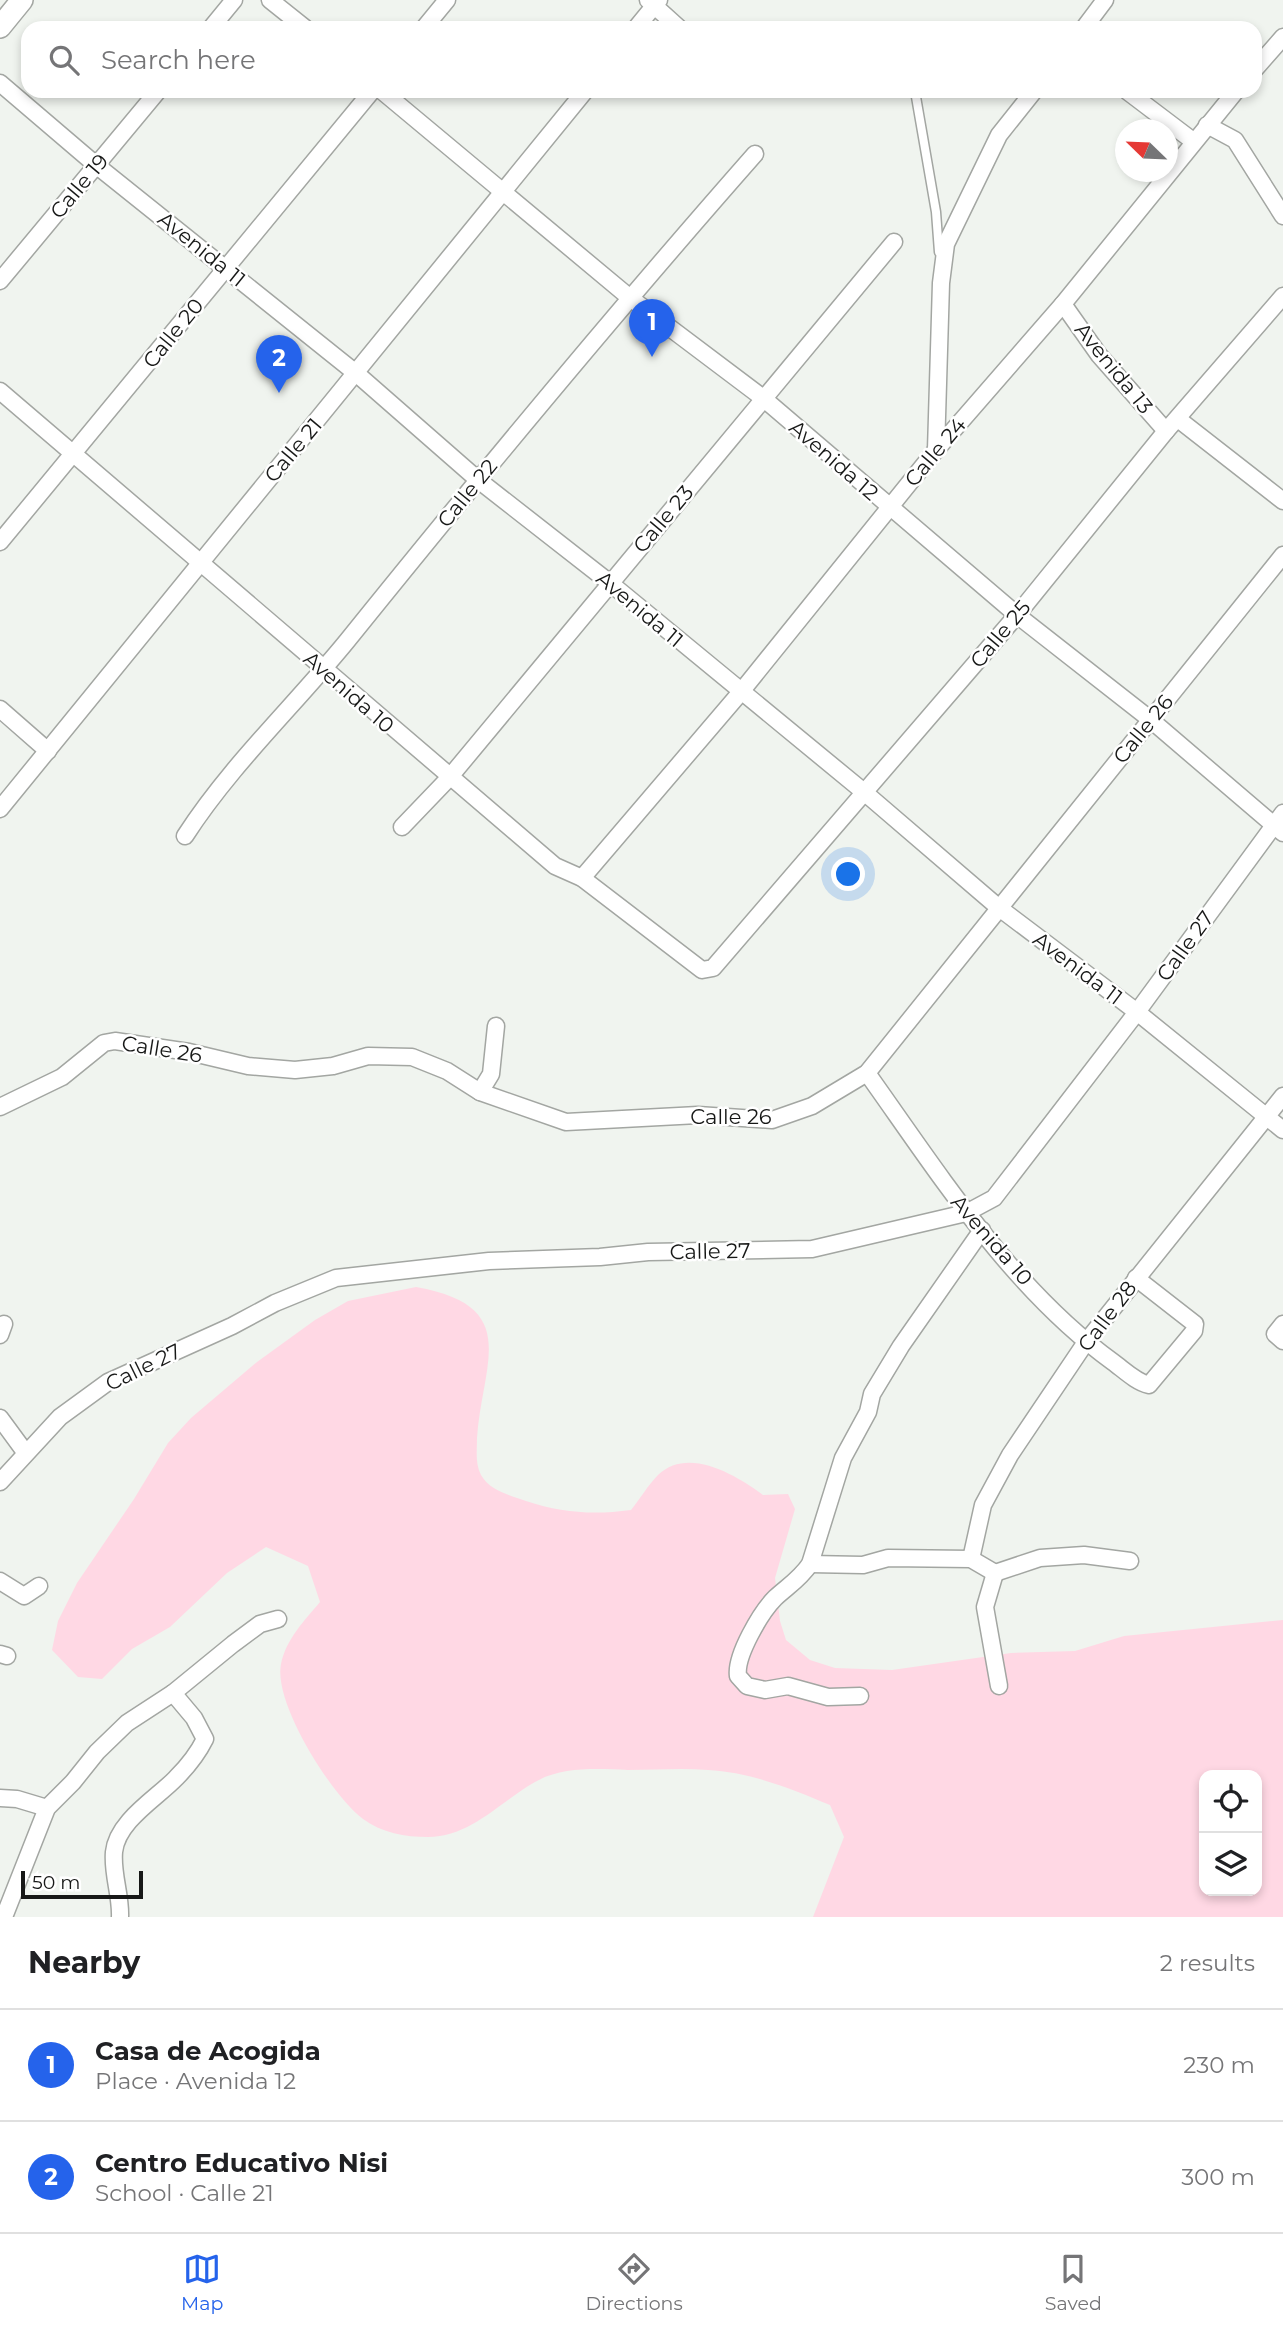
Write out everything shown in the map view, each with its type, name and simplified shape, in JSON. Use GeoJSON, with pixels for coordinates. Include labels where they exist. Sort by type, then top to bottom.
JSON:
{"type":"FeatureCollection","features":[{"type":"Feature","properties":{"kind":"street"},"geometry":{"type":"LineString","coordinates":[[0,27],[22,0]]}},
{"type":"Feature","properties":{"kind":"street"},"geometry":{"type":"LineString","coordinates":[[217,21],[234,0]]}},
{"type":"Feature","properties":{"kind":"street"},"geometry":{"type":"LineString","coordinates":[[270,0],[296,21]]}},
{"type":"Feature","properties":{"kind":"street"},"geometry":{"type":"LineString","coordinates":[[430,21],[447,0]]}},
{"type":"Feature","properties":{"kind":"street"},"geometry":{"type":"LineString","coordinates":[[1089,21],[1105,0]]}},
{"type":"Feature","properties":{"kind":"street"},"geometry":{"type":"LineString","coordinates":[[641,21],[654,2],[672,21]]}},
{"type":"Feature","properties":{"kind":"street"},"geometry":{"type":"LineString","coordinates":[[1262,61],[1283,37]]}},
{"type":"Feature","properties":{"kind":"street","name":"Avenida 11"},"geometry":{"type":"LineString","coordinates":[[0,83],[96,165],[357,374],[477,479],[610,583],[740,694],[864,792],[999,907],[1137,1012],[1283,1130]]}},
{"type":"Feature","properties":{"kind":"street","name":"Calle 19"},"geometry":{"type":"LineString","coordinates":[[0,281],[152,98]]}},
{"type":"Feature","properties":{"kind":"street","name":"Calle 20"},"geometry":{"type":"LineString","coordinates":[[0,542],[366,98]]}},
{"type":"Feature","properties":{"kind":"street","name":"Avenida 12"},"geometry":{"type":"LineString","coordinates":[[390,98],[502,194],[629,297],[763,398],[1017,615],[1280,823]]}},
{"type":"Feature","properties":{"kind":"street","name":"Calle 21"},"geometry":{"type":"LineString","coordinates":[[0,809],[579,98]]}},
{"type":"Feature","properties":{"kind":"street"},"geometry":{"type":"LineString","coordinates":[[936,450],[941,283],[946,244],[999,135],[1028,98]]}},
{"type":"Feature","properties":{"kind":"street"},"geometry":{"type":"LineString","coordinates":[[1136,98],[1194,141]]}},
{"type":"Feature","properties":{"kind":"street","name":"Calle 24"},"geometry":{"type":"LineString","coordinates":[[582,878],[740,694],[889,507],[1063,304],[1230,98]]}},
{"type":"Feature","properties":{"kind":"street"},"geometry":{"type":"LineString","coordinates":[[1208,125],[1235,140],[1283,216]]}},
{"type":"Feature","properties":{"kind":"street","name":"Calle 22"},"geometry":{"type":"LineString","coordinates":[[185,836],[209,799],[324,669],[477,479],[629,297],[755,153]]}},
{"type":"Feature","properties":{"kind":"street","name":"Calle 23"},"geometry":{"type":"LineString","coordinates":[[402,827],[449,778],[894,242]]}},
{"type":"Feature","properties":{"kind":"street","name":"Calle 25"},"geometry":{"type":"LineString","coordinates":[[713,968],[1017,615],[1166,431],[1283,296]]}},
{"type":"Feature","properties":{"kind":"street","name":"Avenida 13"},"geometry":{"type":"LineString","coordinates":[[1063,304],[1099,355],[1166,431]]}},
{"type":"Feature","properties":{"kind":"street","name":"Avenida 10"},"geometry":{"type":"LineString","coordinates":[[0,391],[555,866],[582,878],[691,964],[702,970],[713,968]]}},
{"type":"Feature","properties":{"kind":"street","name":"Avenida 13"},"geometry":{"type":"LineString","coordinates":[[1178,419],[1283,501]]}},
{"type":"Feature","properties":{"kind":"street","name":"Calle 26"},"geometry":{"type":"LineString","coordinates":[[0,1107],[62,1077],[104,1043],[116,1041],[189,1052],[248,1066],[295,1070],[333,1066],[368,1056],[412,1057],[447,1071],[480,1092],[566,1122],[698,1115],[772,1120],[811,1106],[867,1073],[1283,555]]}},
{"type":"Feature","properties":{"kind":"street"},"geometry":{"type":"LineString","coordinates":[[0,709],[48,751]]}},
{"type":"Feature","properties":{"kind":"street","name":"Calle 27"},"geometry":{"type":"LineString","coordinates":[[0,1482],[60,1417],[108,1382],[232,1326],[275,1303],[336,1278],[489,1261],[600,1257],[648,1252],[812,1249],[966,1213],[994,1198],[1280,823]]}},
{"type":"Feature","properties":{"kind":"street"},"geometry":{"type":"LineString","coordinates":[[480,1092],[491,1074],[496,1026]]}},
{"type":"Feature","properties":{"kind":"street","name":"Avenida 10"},"geometry":{"type":"LineString","coordinates":[[867,1073],[966,1213],[998,1252],[1086,1342],[1143,1384],[1149,1385],[1194,1331],[1195,1324],[1136,1278]]}},
{"type":"Feature","properties":{"kind":"street","name":"Calle 28"},"geometry":{"type":"LineString","coordinates":[[971,1559],[989,1495],[1010,1455],[1086,1342],[1283,1096]]}},
{"type":"Feature","properties":{"kind":"street"},"geometry":{"type":"LineString","coordinates":[[860,1696],[828,1697],[788,1686],[765,1689],[747,1686],[738,1676],[741,1654],[774,1600],[803,1575],[810,1564],[843,1458],[868,1412],[872,1394],[901,1346],[982,1230]]}},
{"type":"Feature","properties":{"kind":"street"},"geometry":{"type":"LineString","coordinates":[[1283,1324],[1275,1334],[1283,1341]]}},
{"type":"Feature","properties":{"kind":"street"},"geometry":{"type":"LineString","coordinates":[[0,1418],[25,1452]]}},
{"type":"Feature","properties":{"kind":"street"},"geometry":{"type":"LineString","coordinates":[[810,1564],[863,1565],[888,1558],[971,1559],[995,1573],[1040,1558],[1084,1555],[1130,1561]]}},
{"type":"Feature","properties":{"kind":"street"},"geometry":{"type":"LineString","coordinates":[[995,1573],[985,1607],[999,1686]]}},
{"type":"Feature","properties":{"kind":"street"},"geometry":{"type":"LineString","coordinates":[[0,1581],[24,1596],[39,1586]]}},
{"type":"Feature","properties":{"kind":"street"},"geometry":{"type":"LineString","coordinates":[[4,1917],[47,1808],[127,1723],[173,1693],[260,1624],[278,1619]]}},
{"type":"Feature","properties":{"kind":"street"},"geometry":{"type":"LineString","coordinates":[[120,1917],[121,1897],[114,1850],[119,1838],[140,1809],[176,1779],[205,1739],[194,1718],[173,1693]]}},
{"type":"Feature","properties":{"kind":"street"},"geometry":{"type":"LineString","coordinates":[[0,1798],[17,1799],[47,1808]]}},
{"type":"Feature","properties":{"kind":"lane"},"geometry":{"type":"LineString","coordinates":[[916,98],[936,212],[941,283]]}},
{"type":"Feature","properties":{"kind":"shaded area"},"geometry":{"type":"Polygon","coordinates":[[[416,1287],[450,1296],[471,1308],[484,1323],[488,1342],[488,1362],[477,1438],[477,1461],[481,1475],[501,1492],[539,1505],[565,1510],[591,1513],[631,1510],[658,1475],[683,1463],[697,1463],[726,1472],[763,1495],[788,1494],[795,1509],[775,1578],[780,1621],[786,1640],[810,1660],[835,1668],[892,1670],[1011,1653],[1075,1651],[1124,1636],[1283,1620],[1283,1917],[813,1917],[844,1837],[830,1805],[770,1782],[724,1771],[593,1769],[557,1773],[535,1782],[485,1817],[458,1831],[428,1837],[386,1831],[363,1819],[336,1791],[307,1748],[295,1724],[281,1681],[281,1664],[292,1638],[320,1602],[308,1566],[266,1547],[227,1573],[170,1627],[132,1649],[102,1679],[78,1677],[52,1650],[58,1621],[77,1583],[168,1443],[191,1418],[257,1362],[315,1320],[348,1301],[416,1287]]]}},
{"type":"Feature","properties":{"kind":"place","name":"Casa de Acogida"},"geometry":{"type":"Point","coordinates":[652,357]}},
{"type":"Feature","properties":{"kind":"place","name":"Centro Educativo Nisi"},"geometry":{"type":"Point","coordinates":[279,393]}}]}
